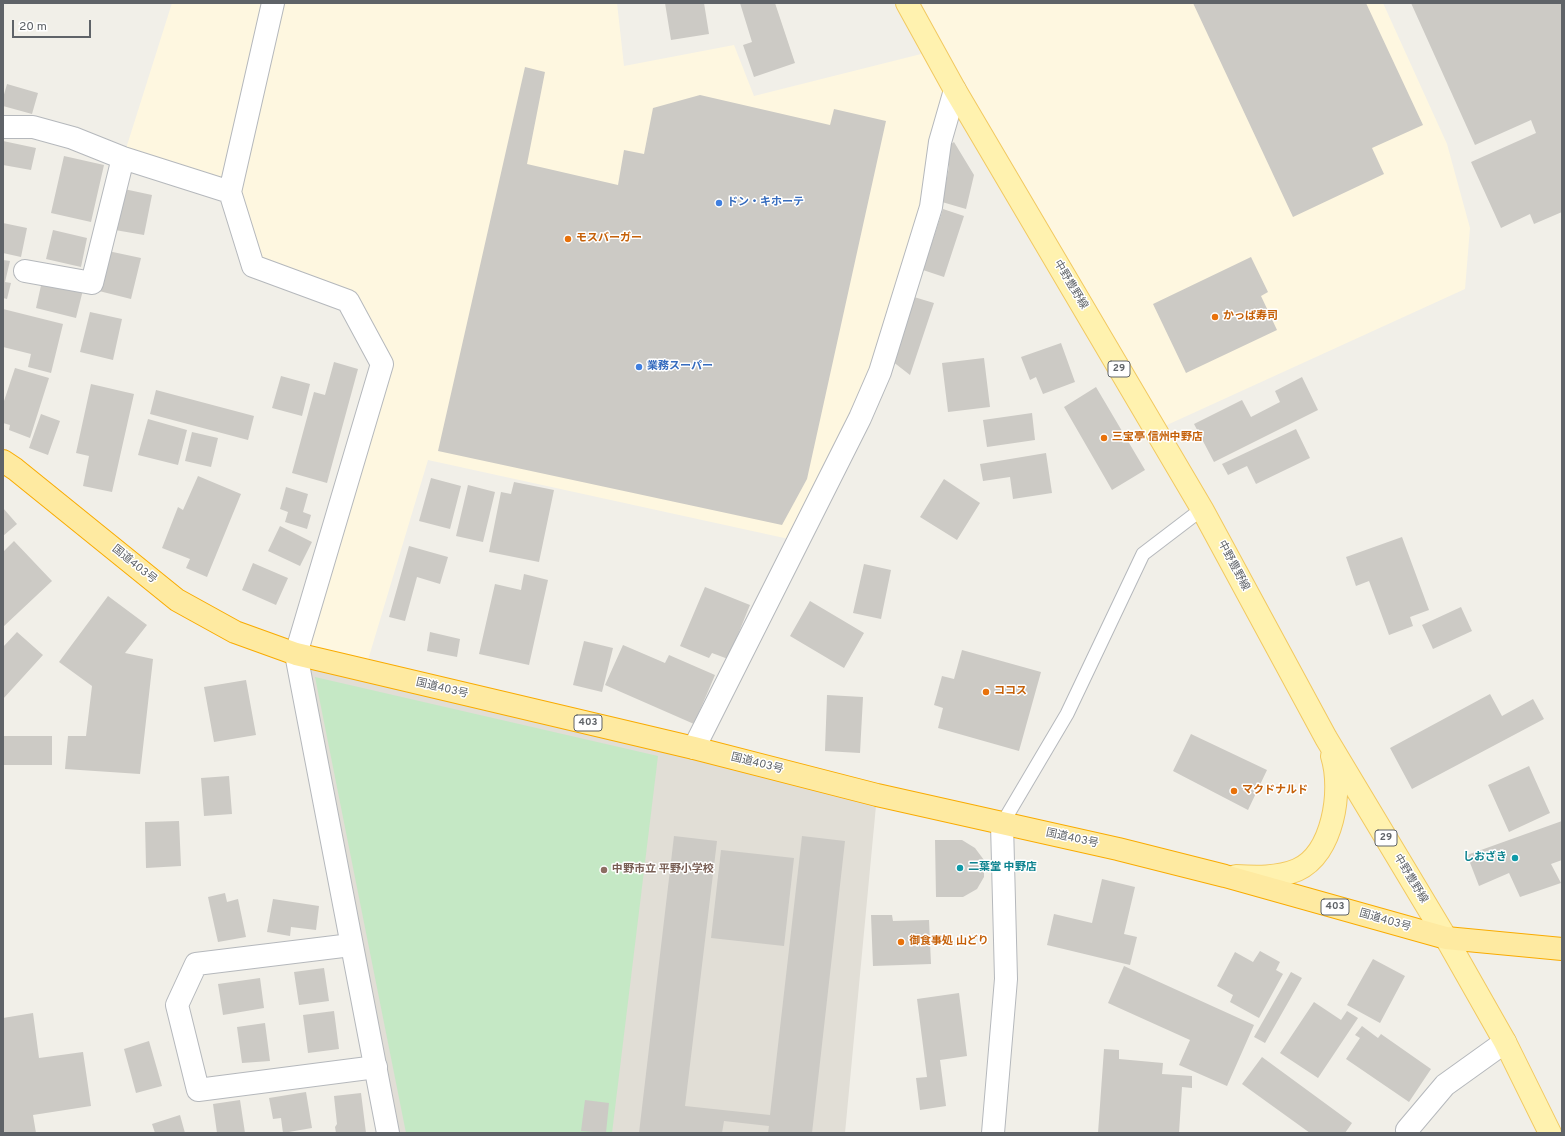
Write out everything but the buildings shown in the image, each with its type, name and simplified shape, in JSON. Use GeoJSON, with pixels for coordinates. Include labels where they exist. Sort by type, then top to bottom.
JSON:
{"type":"FeatureCollection","features":[{"type":"Feature","properties":{"kind":"highway","name":"国道403号"},"geometry":{"type":"LineString","coordinates":[[3,461],[15,469],[177,600],[235,632],[296,654],[694,748],[877,795],[1118,849],[1225,876],[1446,938],[1562,949]]}},
{"type":"Feature","properties":{"kind":"main road","name":"中野豊野線"},"geometry":{"type":"LineString","coordinates":[[907,3],[955,90],[1202,509],[1326,738],[1446,938],[1505,1042],[1550,1133]]}},
{"type":"Feature","properties":{"kind":"main road"},"geometry":{"type":"LineString","coordinates":[[1225,876],[1258,877],[1296,870],[1309,862],[1320,850],[1328,835],[1335,809],[1335,766],[1326,738]]}},
{"type":"Feature","properties":{"kind":"street"},"geometry":{"type":"LineString","coordinates":[[273,3],[230,192],[253,266],[348,301],[382,364],[296,654],[388,1133]]}},
{"type":"Feature","properties":{"kind":"street"},"geometry":{"type":"LineString","coordinates":[[694,748],[860,418],[880,372],[931,207],[940,142],[955,90]]}},
{"type":"Feature","properties":{"kind":"street"},"geometry":{"type":"LineString","coordinates":[[3,127],[33,127],[73,138],[124,158],[230,192]]}},
{"type":"Feature","properties":{"kind":"street"},"geometry":{"type":"LineString","coordinates":[[25,271],[92,283],[124,158]]}},
{"type":"Feature","properties":{"kind":"street"},"geometry":{"type":"LineString","coordinates":[[993,1133],[1006,979],[1002,824]]}},
{"type":"Feature","properties":{"kind":"street"},"geometry":{"type":"LineString","coordinates":[[351,945],[196,964],[177,1005],[198,1090],[376,1067]]}},
{"type":"Feature","properties":{"kind":"street"},"geometry":{"type":"LineString","coordinates":[[1408,1133],[1407,1130],[1445,1085],[1505,1042]]}},
{"type":"Feature","properties":{"kind":"lane"},"geometry":{"type":"LineString","coordinates":[[1002,824],[1067,714],[1144,554],[1202,509]]}},
{"type":"Feature","properties":{"kind":"shaded area"},"geometry":{"type":"Polygon","coordinates":[[[172,3],[617,3],[624,66],[734,45],[754,96],[933,51],[907,3],[1383,3],[1447,144],[1470,228],[1465,289],[1156,430],[955,91],[880,372],[798,541],[428,460],[365,670],[296,654],[382,364],[348,301],[253,266],[230,192],[123,158],[172,3]]]}},
{"type":"Feature","properties":{"kind":"shaded area","name":"中野市立 平野小学校"},"geometry":{"type":"Polygon","coordinates":[[[296,654],[877,795],[845,1133],[388,1133],[296,654]]]}},
{"type":"Feature","properties":{"kind":"green space"},"geometry":{"type":"Polygon","coordinates":[[[315,677],[658,756],[612,1133],[406,1133],[315,677]]]}},
{"type":"Feature","properties":{"kind":"place","name":"ドン・キホーテ"},"geometry":{"type":"Point","coordinates":[719,203]}},
{"type":"Feature","properties":{"kind":"place","name":"モスバーガー"},"geometry":{"type":"Point","coordinates":[568,239]}},
{"type":"Feature","properties":{"kind":"place","name":"かっぱ寿司"},"geometry":{"type":"Point","coordinates":[1215,317]}},
{"type":"Feature","properties":{"kind":"place","name":"業務スーパー"},"geometry":{"type":"Point","coordinates":[639,367]}},
{"type":"Feature","properties":{"kind":"place","name":"三宝亭 信州中野店"},"geometry":{"type":"Point","coordinates":[1104,438]}},
{"type":"Feature","properties":{"kind":"place","name":"ココス"},"geometry":{"type":"Point","coordinates":[986,692]}},
{"type":"Feature","properties":{"kind":"place","name":"マクドナルド"},"geometry":{"type":"Point","coordinates":[1234,791]}},
{"type":"Feature","properties":{"kind":"place","name":"しおざき"},"geometry":{"type":"Point","coordinates":[1515,858]}},
{"type":"Feature","properties":{"kind":"place","name":"二葉堂 中野店"},"geometry":{"type":"Point","coordinates":[960,868]}},
{"type":"Feature","properties":{"kind":"place","name":"中野市立 平野小学校"},"geometry":{"type":"Point","coordinates":[604,870]}},
{"type":"Feature","properties":{"kind":"place","name":"御食事処 山どり"},"geometry":{"type":"Point","coordinates":[901,942]}}]}
